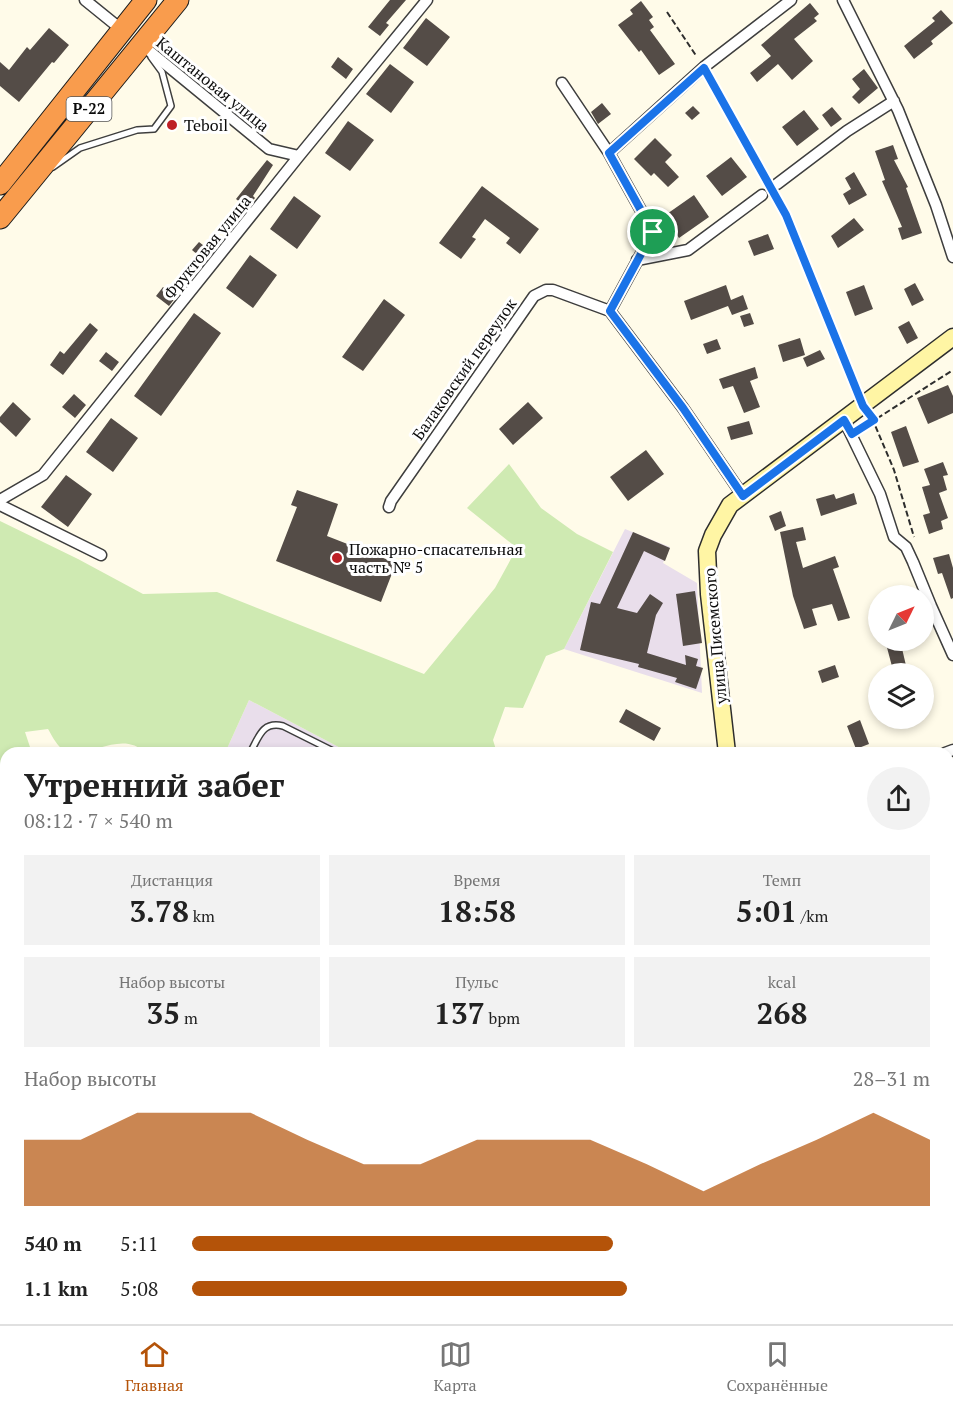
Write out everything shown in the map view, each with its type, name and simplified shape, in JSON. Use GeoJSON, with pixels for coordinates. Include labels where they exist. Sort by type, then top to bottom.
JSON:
{"type":"FeatureCollection","features":[{"type":"Feature","properties":{"kind":"highway","name":"Р-22"},"geometry":{"type":"LineString","coordinates":[[1,179],[146,0]]}},
{"type":"Feature","properties":{"kind":"highway","name":"Р-22"},"geometry":{"type":"LineString","coordinates":[[0,218],[178,0]]}},
{"type":"Feature","properties":{"kind":"main road","name":"улица Писемского"},"geometry":{"type":"LineString","coordinates":[[726,747],[709,594],[707,551],[713,535],[730,505],[848,427],[863,406],[953,338]]}},
{"type":"Feature","properties":{"kind":"street"},"geometry":{"type":"LineString","coordinates":[[84,0],[122,30]]}},
{"type":"Feature","properties":{"kind":"street","name":"Фруктовая улица"},"geometry":{"type":"LineString","coordinates":[[0,500],[43,475],[299,156],[428,0]]}},
{"type":"Feature","properties":{"kind":"street"},"geometry":{"type":"LineString","coordinates":[[609,153],[704,68],[791,0]]}},
{"type":"Feature","properties":{"kind":"street"},"geometry":{"type":"LineString","coordinates":[[843,0],[894,102],[936,205],[953,256]]}},
{"type":"Feature","properties":{"kind":"street","name":"Каштановая улица"},"geometry":{"type":"LineString","coordinates":[[142,45],[269,149],[299,156]]}},
{"type":"Feature","properties":{"kind":"street"},"geometry":{"type":"LineString","coordinates":[[562,83],[609,153],[653,232],[610,311],[683,408],[743,496]]}},
{"type":"Feature","properties":{"kind":"street"},"geometry":{"type":"LineString","coordinates":[[773,185],[847,130],[894,102]]}},
{"type":"Feature","properties":{"kind":"street"},"geometry":{"type":"LineString","coordinates":[[637,260],[688,250],[762,195]]}},
{"type":"Feature","properties":{"kind":"street","name":"Балаковский переулок"},"geometry":{"type":"LineString","coordinates":[[389,507],[534,296],[546,290],[553,290],[610,311]]}},
{"type":"Feature","properties":{"kind":"street"},"geometry":{"type":"LineString","coordinates":[[848,427],[880,494],[894,537],[906,547],[914,561],[953,655]]}},
{"type":"Feature","properties":{"kind":"street"},"geometry":{"type":"LineString","coordinates":[[0,505],[101,555]]}},
{"type":"Feature","properties":{"kind":"lane"},"geometry":{"type":"LineString","coordinates":[[29,182],[80,148],[137,130],[154,129],[171,106],[162,72],[142,45]]}},
{"type":"Feature","properties":{"kind":"lane"},"geometry":{"type":"LineString","coordinates":[[254,747],[264,729],[275,724],[325,747]]}},
{"type":"Feature","properties":{"kind":"path"},"geometry":{"type":"LineString","coordinates":[[667,12],[704,68],[773,185]]}},
{"type":"Feature","properties":{"kind":"path"},"geometry":{"type":"LineString","coordinates":[[775,196],[786,215],[863,406],[874,420],[894,470],[915,543]]}},
{"type":"Feature","properties":{"kind":"path"},"geometry":{"type":"LineString","coordinates":[[848,427],[874,420],[953,370]]}},
{"type":"Feature","properties":{"kind":"shaded area"},"geometry":{"type":"Polygon","coordinates":[[[625,529],[670,547],[663,563],[697,583],[702,693],[564,649],[625,529]]]}},
{"type":"Feature","properties":{"kind":"shaded area"},"geometry":{"type":"Polygon","coordinates":[[[249,700],[339,747],[228,747],[249,700]]]}},
{"type":"Feature","properties":{"kind":"green space"},"geometry":{"type":"Polygon","coordinates":[[[509,464],[541,508],[577,534],[613,552],[564,649],[546,656],[523,708],[505,707],[493,740],[495,747],[339,747],[249,700],[228,747],[137,747],[114,744],[102,747],[60,747],[48,729],[25,732],[30,747],[0,747],[0,521],[143,594],[217,592],[424,674],[495,588],[517,548],[467,508],[509,464]]]}},
{"type":"Feature","properties":{"kind":"building"},"geometry":{"type":"Polygon","coordinates":[[[390,0],[406,0],[386,23],[389,25],[380,36],[368,27],[390,0]]]}},
{"type":"Feature","properties":{"kind":"building"},"geometry":{"type":"Polygon","coordinates":[[[641,1],[653,17],[649,20],[654,27],[650,30],[675,64],[659,75],[641,50],[639,52],[618,25],[633,14],[630,10],[641,1]]]}},
{"type":"Feature","properties":{"kind":"building"},"geometry":{"type":"Polygon","coordinates":[[[810,3],[819,14],[814,18],[817,21],[794,39],[813,61],[792,80],[778,64],[757,82],[750,73],[771,56],[761,45],[810,3]]]}},
{"type":"Feature","properties":{"kind":"building"},"geometry":{"type":"Polygon","coordinates":[[[941,10],[953,23],[931,41],[933,44],[914,59],[904,46],[935,21],[932,18],[941,10]]]}},
{"type":"Feature","properties":{"kind":"building"},"geometry":{"type":"Polygon","coordinates":[[[426,18],[450,37],[427,66],[403,48],[426,18]]]}},
{"type":"Feature","properties":{"kind":"building"},"geometry":{"type":"Polygon","coordinates":[[[49,28],[69,45],[19,102],[0,86],[0,62],[9,70],[27,47],[30,50],[49,28]]]}},
{"type":"Feature","properties":{"kind":"building"},"geometry":{"type":"Polygon","coordinates":[[[338,57],[353,69],[346,79],[331,67],[338,57]]]}},
{"type":"Feature","properties":{"kind":"building"},"geometry":{"type":"Polygon","coordinates":[[[390,64],[414,82],[391,113],[366,94],[390,64]]]}},
{"type":"Feature","properties":{"kind":"building"},"geometry":{"type":"Polygon","coordinates":[[[864,69],[878,88],[859,104],[852,97],[860,89],[852,79],[864,69]]]}},
{"type":"Feature","properties":{"kind":"building"},"geometry":{"type":"Polygon","coordinates":[[[602,103],[611,114],[598,124],[591,112],[602,103]]]}},
{"type":"Feature","properties":{"kind":"building"},"geometry":{"type":"Polygon","coordinates":[[[693,106],[700,113],[692,120],[685,113],[693,106]]]}},
{"type":"Feature","properties":{"kind":"building"},"geometry":{"type":"Polygon","coordinates":[[[832,107],[842,119],[831,127],[822,115],[832,107]]]}},
{"type":"Feature","properties":{"kind":"building"},"geometry":{"type":"Polygon","coordinates":[[[804,110],[819,129],[797,146],[782,127],[804,110]]]}},
{"type":"Feature","properties":{"kind":"building"},"geometry":{"type":"Polygon","coordinates":[[[348,121],[374,140],[350,171],[325,153],[348,121]]]}},
{"type":"Feature","properties":{"kind":"building"},"geometry":{"type":"Polygon","coordinates":[[[655,138],[672,155],[665,162],[679,177],[668,187],[654,173],[651,176],[634,159],[655,138]]]}},
{"type":"Feature","properties":{"kind":"building"},"geometry":{"type":"Polygon","coordinates":[[[893,145],[898,159],[894,160],[908,187],[906,188],[922,233],[902,240],[898,228],[902,227],[882,181],[885,180],[875,151],[893,145]]]}},
{"type":"Feature","properties":{"kind":"building"},"geometry":{"type":"Polygon","coordinates":[[[731,157],[747,177],[722,196],[706,176],[731,157]]]}},
{"type":"Feature","properties":{"kind":"building"},"geometry":{"type":"Polygon","coordinates":[[[267,160],[273,165],[247,208],[236,199],[267,160]]]}},
{"type":"Feature","properties":{"kind":"building"},"geometry":{"type":"Polygon","coordinates":[[[854,172],[867,195],[849,205],[843,194],[851,189],[845,178],[854,172]]]}},
{"type":"Feature","properties":{"kind":"building"},"geometry":{"type":"Polygon","coordinates":[[[482,186],[539,229],[520,254],[506,243],[510,238],[485,219],[472,237],[476,239],[461,259],[439,243],[482,186]]]}},
{"type":"Feature","properties":{"kind":"building"},"geometry":{"type":"Polygon","coordinates":[[[694,195],[709,217],[679,238],[664,216],[694,195]]]}},
{"type":"Feature","properties":{"kind":"building"},"geometry":{"type":"Polygon","coordinates":[[[294,196],[321,216],[297,249],[270,229],[294,196]]]}},
{"type":"Feature","properties":{"kind":"building"},"geometry":{"type":"Polygon","coordinates":[[[854,218],[864,230],[838,248],[831,236],[854,218]]]}},
{"type":"Feature","properties":{"kind":"building"},"geometry":{"type":"Polygon","coordinates":[[[768,234],[774,249],[754,256],[748,241],[768,234]]]}},
{"type":"Feature","properties":{"kind":"building"},"geometry":{"type":"Polygon","coordinates":[[[199,242],[212,252],[205,261],[192,250],[199,242]]]}},
{"type":"Feature","properties":{"kind":"building"},"geometry":{"type":"Polygon","coordinates":[[[250,255],[277,275],[253,308],[226,288],[250,255]]]}},
{"type":"Feature","properties":{"kind":"building"},"geometry":{"type":"Polygon","coordinates":[[[915,283],[924,300],[912,306],[904,289],[915,283]]]}},
{"type":"Feature","properties":{"kind":"building"},"geometry":{"type":"Polygon","coordinates":[[[726,285],[731,300],[743,295],[748,309],[732,315],[728,306],[691,320],[684,301],[726,285]]]}},
{"type":"Feature","properties":{"kind":"building"},"geometry":{"type":"Polygon","coordinates":[[[864,285],[873,309],[855,316],[846,292],[864,285]]]}},
{"type":"Feature","properties":{"kind":"building"},"geometry":{"type":"Polygon","coordinates":[[[163,287],[176,297],[169,306],[156,296],[163,287]]]}},
{"type":"Feature","properties":{"kind":"building"},"geometry":{"type":"Polygon","coordinates":[[[384,299],[405,315],[363,371],[342,357],[384,299]]]}},
{"type":"Feature","properties":{"kind":"building"},"geometry":{"type":"Polygon","coordinates":[[[194,313],[221,333],[161,416],[134,396],[194,313]]]}},
{"type":"Feature","properties":{"kind":"building"},"geometry":{"type":"Polygon","coordinates":[[[750,313],[754,324],[744,327],[740,316],[750,313]]]}},
{"type":"Feature","properties":{"kind":"building"},"geometry":{"type":"Polygon","coordinates":[[[909,321],[918,338],[907,344],[898,327],[909,321]]]}},
{"type":"Feature","properties":{"kind":"building"},"geometry":{"type":"Polygon","coordinates":[[[90,323],[98,330],[63,375],[50,365],[60,351],[64,354],[90,323]]]}},
{"type":"Feature","properties":{"kind":"building"},"geometry":{"type":"Polygon","coordinates":[[[800,338],[805,355],[783,362],[778,345],[800,338]]]}},
{"type":"Feature","properties":{"kind":"building"},"geometry":{"type":"Polygon","coordinates":[[[717,339],[721,349],[707,354],[703,344],[717,339]]]}},
{"type":"Feature","properties":{"kind":"building"},"geometry":{"type":"Polygon","coordinates":[[[820,350],[825,359],[807,367],[803,358],[820,350]]]}},
{"type":"Feature","properties":{"kind":"building"},"geometry":{"type":"Polygon","coordinates":[[[106,352],[119,362],[112,371],[99,361],[106,352]]]}},
{"type":"Feature","properties":{"kind":"building"},"geometry":{"type":"Polygon","coordinates":[[[755,367],[758,378],[750,381],[760,407],[744,413],[733,386],[723,389],[719,379],[755,367]]]}},
{"type":"Feature","properties":{"kind":"building"},"geometry":{"type":"Polygon","coordinates":[[[948,385],[953,396],[953,413],[928,424],[917,398],[948,385]]]}},
{"type":"Feature","properties":{"kind":"building"},"geometry":{"type":"Polygon","coordinates":[[[74,394],[86,405],[75,418],[62,407],[74,394]]]}},
{"type":"Feature","properties":{"kind":"building"},"geometry":{"type":"Polygon","coordinates":[[[13,402],[31,419],[16,437],[0,422],[0,417],[13,402]]]}},
{"type":"Feature","properties":{"kind":"building"},"geometry":{"type":"Polygon","coordinates":[[[528,402],[543,418],[513,445],[499,429],[528,402]]]}},
{"type":"Feature","properties":{"kind":"building"},"geometry":{"type":"Polygon","coordinates":[[[111,418],[138,438],[113,472],[86,452],[111,418]]]}},
{"type":"Feature","properties":{"kind":"building"},"geometry":{"type":"Polygon","coordinates":[[[749,421],[753,434],[731,440],[727,427],[749,421]]]}},
{"type":"Feature","properties":{"kind":"building"},"geometry":{"type":"Polygon","coordinates":[[[906,426],[919,462],[903,467],[891,432],[906,426]]]}},
{"type":"Feature","properties":{"kind":"building"},"geometry":{"type":"Polygon","coordinates":[[[646,450],[664,474],[628,501],[610,477],[646,450]]]}},
{"type":"Feature","properties":{"kind":"building"},"geometry":{"type":"Polygon","coordinates":[[[943,462],[948,475],[943,476],[947,490],[939,493],[948,518],[941,521],[943,529],[929,534],[923,515],[930,513],[922,487],[930,485],[924,469],[943,462]]]}},
{"type":"Feature","properties":{"kind":"building"},"geometry":{"type":"Polygon","coordinates":[[[66,475],[92,494],[68,527],[41,507],[66,475]]]}},
{"type":"Feature","properties":{"kind":"building"},"geometry":{"type":"Polygon","coordinates":[[[297,490],[338,504],[327,536],[396,563],[381,602],[276,561],[297,507],[291,505],[297,490]]]}},
{"type":"Feature","properties":{"kind":"building"},"geometry":{"type":"Polygon","coordinates":[[[854,493],[857,504],[821,516],[816,499],[834,494],[836,499],[854,493]]]}},
{"type":"Feature","properties":{"kind":"building"},"geometry":{"type":"Polygon","coordinates":[[[781,511],[786,526],[775,531],[769,516],[781,511]]]}},
{"type":"Feature","properties":{"kind":"building"},"geometry":{"type":"Polygon","coordinates":[[[803,527],[806,540],[796,542],[803,568],[835,556],[839,567],[833,569],[850,618],[838,621],[832,604],[812,609],[817,625],[804,629],[793,596],[780,532],[803,527]]]}},
{"type":"Feature","properties":{"kind":"building"},"geometry":{"type":"Polygon","coordinates":[[[633,532],[670,548],[665,561],[644,551],[617,608],[637,613],[650,594],[663,603],[656,615],[647,653],[686,665],[685,655],[698,659],[696,666],[703,668],[696,689],[675,682],[677,678],[638,667],[639,664],[580,650],[591,602],[600,604],[633,532]]]}},
{"type":"Feature","properties":{"kind":"building"},"geometry":{"type":"Polygon","coordinates":[[[949,554],[953,568],[953,598],[951,599],[942,573],[938,574],[933,558],[949,554]]]}},
{"type":"Feature","properties":{"kind":"building"},"geometry":{"type":"Polygon","coordinates":[[[695,591],[702,643],[683,646],[676,594],[695,591]]]}},
{"type":"Feature","properties":{"kind":"building"},"geometry":{"type":"Polygon","coordinates":[[[888,651],[903,651],[905,663],[891,663],[888,651]]]}},
{"type":"Feature","properties":{"kind":"building"},"geometry":{"type":"Polygon","coordinates":[[[835,665],[839,677],[822,683],[818,671],[835,665]]]}},
{"type":"Feature","properties":{"kind":"building"},"geometry":{"type":"Polygon","coordinates":[[[626,709],[661,728],[654,741],[619,722],[626,709]]]}},
{"type":"Feature","properties":{"kind":"building"},"geometry":{"type":"Polygon","coordinates":[[[860,720],[869,744],[855,747],[847,726],[860,720]]]}},
{"type":"Feature","properties":{"kind":"place","name":"Teboil"},"geometry":{"type":"Point","coordinates":[172,125]}},
{"type":"Feature","properties":{"kind":"place","name":"Пожарно-спасательная часть № 5"},"geometry":{"type":"Point","coordinates":[337,558]}},
{"type":"Feature","properties":{"kind":"route"},"geometry":{"type":"LineString","coordinates":[[704,68],[786,215],[863,406],[874,420],[852,434],[844,420],[743,496],[683,408],[610,311],[653,232],[609,153],[704,68]]}}]}
